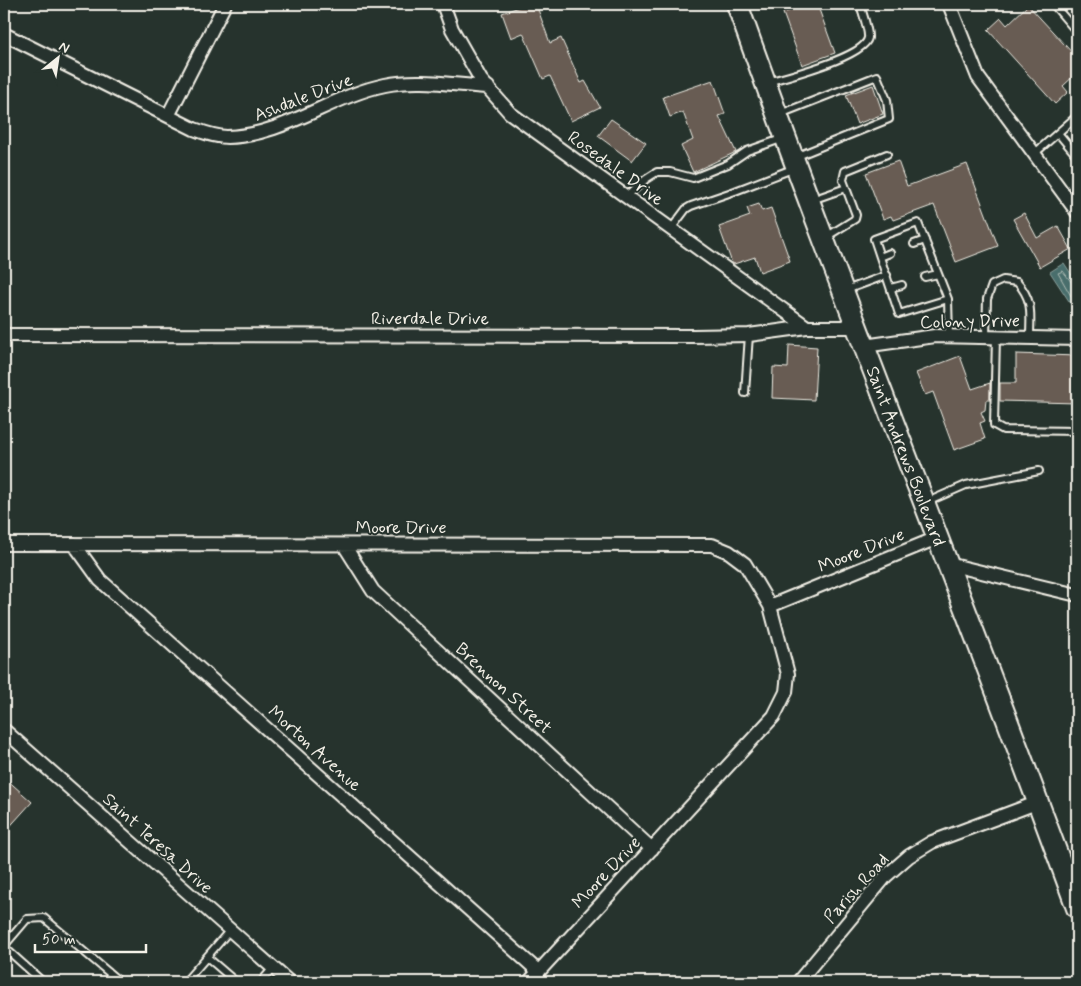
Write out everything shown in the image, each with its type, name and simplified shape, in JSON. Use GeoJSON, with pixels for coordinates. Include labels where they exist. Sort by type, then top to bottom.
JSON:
{"type":"FeatureCollection","features":[{"type":"Feature","properties":{"kind":"main road","name":"Saint Andrews Boulevard"},"geometry":{"type":"LineString","coordinates":[[740,4],[766,83],[856,327],[1039,802],[1077,908]]}},
{"type":"Feature","properties":{"kind":"street"},"geometry":{"type":"LineString","coordinates":[[168,116],[225,4]]}},
{"type":"Feature","properties":{"kind":"street","name":"Rosedale Drive"},"geometry":{"type":"LineString","coordinates":[[443,4],[452,29],[481,80],[510,113],[807,327]]}},
{"type":"Feature","properties":{"kind":"street"},"geometry":{"type":"LineString","coordinates":[[949,4],[978,77],[1077,212]]}},
{"type":"Feature","properties":{"kind":"street","name":"Ashdale Drive"},"geometry":{"type":"LineString","coordinates":[[4,34],[194,129],[210,135],[226,137],[256,134],[384,85],[407,82],[488,87]]}},
{"type":"Feature","properties":{"kind":"street","name":"Riverdale Drive"},"geometry":{"type":"LineString","coordinates":[[4,335],[749,335],[807,327],[856,327]]}},
{"type":"Feature","properties":{"kind":"street","name":"Colony Drive"},"geometry":{"type":"LineString","coordinates":[[864,346],[935,336],[1077,339]]}},
{"type":"Feature","properties":{"kind":"street","name":"Moore Drive"},"geometry":{"type":"LineString","coordinates":[[770,606],[937,538]]}},
{"type":"Feature","properties":{"kind":"street","name":"Moore Drive"},"geometry":{"type":"LineString","coordinates":[[4,544],[712,545],[729,552],[745,564],[770,606],[788,674],[786,692],[774,716],[529,982]]}},
{"type":"Feature","properties":{"kind":"street","name":"Morton Avenue"},"geometry":{"type":"LineString","coordinates":[[74,544],[100,580],[539,972]]}},
{"type":"Feature","properties":{"kind":"street","name":"Brennon Street"},"geometry":{"type":"LineString","coordinates":[[344,544],[373,591],[652,849]]}},
{"type":"Feature","properties":{"kind":"street"},"geometry":{"type":"LineString","coordinates":[[948,564],[1077,595]]}},
{"type":"Feature","properties":{"kind":"street","name":"Saint Teresa Drive"},"geometry":{"type":"LineString","coordinates":[[4,730],[289,982]]}},
{"type":"Feature","properties":{"kind":"street","name":"Parish Road"},"geometry":{"type":"LineString","coordinates":[[798,982],[886,876],[909,856],[932,842],[1039,802]]}},
{"type":"Feature","properties":{"kind":"lane"},"geometry":{"type":"LineString","coordinates":[[766,83],[839,59],[864,45],[868,38],[868,33],[860,4]]}},
{"type":"Feature","properties":{"kind":"lane"},"geometry":{"type":"LineString","coordinates":[[1053,4],[1077,32]]}},
{"type":"Feature","properties":{"kind":"lane"},"geometry":{"type":"LineString","coordinates":[[670,229],[686,209],[691,206],[889,120],[887,100],[877,76],[778,115]]}},
{"type":"Feature","properties":{"kind":"lane"},"geometry":{"type":"LineString","coordinates":[[1034,154],[1077,116]]}},
{"type":"Feature","properties":{"kind":"lane"},"geometry":{"type":"LineString","coordinates":[[1058,133],[1077,156]]}},
{"type":"Feature","properties":{"kind":"lane"},"geometry":{"type":"LineString","coordinates":[[626,197],[657,172],[670,172],[693,178],[728,164],[747,151],[786,137]]}},
{"type":"Feature","properties":{"kind":"lane"},"geometry":{"type":"LineString","coordinates":[[824,238],[855,218],[856,215],[843,180],[846,171],[887,154]]}},
{"type":"Feature","properties":{"kind":"lane"},"geometry":{"type":"LineString","coordinates":[[810,201],[846,188]]}},
{"type":"Feature","properties":{"kind":"lane"},"geometry":{"type":"LineString","coordinates":[[948,299],[899,314],[874,239],[918,223],[948,299],[949,336]]}},
{"type":"Feature","properties":{"kind":"lane"},"geometry":{"type":"LineString","coordinates":[[914,244],[925,240]]}},
{"type":"Feature","properties":{"kind":"lane"},"geometry":{"type":"LineString","coordinates":[[880,257],[890,253]]}},
{"type":"Feature","properties":{"kind":"lane"},"geometry":{"type":"LineString","coordinates":[[925,277],[938,274]]}},
{"type":"Feature","properties":{"kind":"lane"},"geometry":{"type":"LineString","coordinates":[[843,291],[887,275]]}},
{"type":"Feature","properties":{"kind":"lane"},"geometry":{"type":"LineString","coordinates":[[1030,338],[1030,307],[1026,293],[1017,282],[1002,280],[992,285],[988,299],[994,425],[1003,430],[1077,431]]}},
{"type":"Feature","properties":{"kind":"lane"},"geometry":{"type":"LineString","coordinates":[[891,288],[902,285]]}},
{"type":"Feature","properties":{"kind":"lane"},"geometry":{"type":"LineString","coordinates":[[746,393],[749,335]]}},
{"type":"Feature","properties":{"kind":"lane"},"geometry":{"type":"LineString","coordinates":[[924,503],[966,485],[1039,471]]}},
{"type":"Feature","properties":{"kind":"lane"},"geometry":{"type":"LineString","coordinates":[[42,982],[4,947],[27,919],[44,918],[120,982]]}},
{"type":"Feature","properties":{"kind":"lane"},"geometry":{"type":"LineString","coordinates":[[185,982],[230,930]]}},
{"type":"Feature","properties":{"kind":"lane"},"geometry":{"type":"LineString","coordinates":[[207,956],[236,982]]}},
{"type":"Feature","properties":{"kind":"lane"},"geometry":{"type":"LineString","coordinates":[[261,982],[273,968]]}},
{"type":"Feature","properties":{"kind":"water"},"geometry":{"type":"Polygon","coordinates":[[[1064,263],[1077,283],[1077,300],[1071,304],[1050,272],[1064,263]]]}},
{"type":"Feature","properties":{"kind":"building"},"geometry":{"type":"Polygon","coordinates":[[[527,4],[536,4],[550,43],[561,38],[581,83],[585,81],[600,107],[571,121],[550,76],[543,79],[523,33],[511,38],[502,13],[527,4]]]}},
{"type":"Feature","properties":{"kind":"building"},"geometry":{"type":"Polygon","coordinates":[[[809,4],[817,4],[835,53],[802,65],[783,13],[809,4]]]}},
{"type":"Feature","properties":{"kind":"building"},"geometry":{"type":"Polygon","coordinates":[[[1028,5],[1077,58],[1077,73],[1063,86],[1068,92],[1055,104],[988,30],[1001,18],[1007,25],[1028,5]]]}},
{"type":"Feature","properties":{"kind":"building"},"geometry":{"type":"Polygon","coordinates":[[[713,80],[725,114],[719,116],[736,152],[693,172],[681,146],[693,140],[683,112],[670,117],[663,97],[713,80]]]}},
{"type":"Feature","properties":{"kind":"building"},"geometry":{"type":"Polygon","coordinates":[[[873,85],[883,114],[857,124],[846,95],[873,85]]]}},
{"type":"Feature","properties":{"kind":"building"},"geometry":{"type":"Polygon","coordinates":[[[611,119],[646,143],[632,161],[598,136],[611,119]]]}},
{"type":"Feature","properties":{"kind":"building"},"geometry":{"type":"Polygon","coordinates":[[[898,161],[907,186],[967,164],[998,246],[956,262],[934,205],[893,220],[891,216],[883,219],[866,173],[898,161]]]}},
{"type":"Feature","properties":{"kind":"building"},"geometry":{"type":"Polygon","coordinates":[[[759,204],[762,211],[771,208],[790,261],[760,272],[755,257],[732,263],[719,227],[750,216],[747,208],[759,204]]]}},
{"type":"Feature","properties":{"kind":"building"},"geometry":{"type":"Polygon","coordinates":[[[1024,213],[1037,238],[1058,226],[1071,249],[1040,267],[1013,219],[1024,213]]]}},
{"type":"Feature","properties":{"kind":"building"},"geometry":{"type":"Polygon","coordinates":[[[789,345],[817,347],[814,400],[772,398],[773,367],[788,368],[789,345]]]}},
{"type":"Feature","properties":{"kind":"building"},"geometry":{"type":"Polygon","coordinates":[[[1016,354],[1077,356],[1077,403],[1000,401],[1000,383],[1016,383],[1016,354]]]}},
{"type":"Feature","properties":{"kind":"building"},"geometry":{"type":"Polygon","coordinates":[[[960,356],[972,389],[990,383],[990,400],[986,400],[985,410],[981,412],[985,421],[980,423],[985,439],[954,450],[933,392],[925,395],[916,373],[960,356]]]}},
{"type":"Feature","properties":{"kind":"building"},"geometry":{"type":"Polygon","coordinates":[[[4,777],[32,802],[4,833],[4,777]]]}}]}
